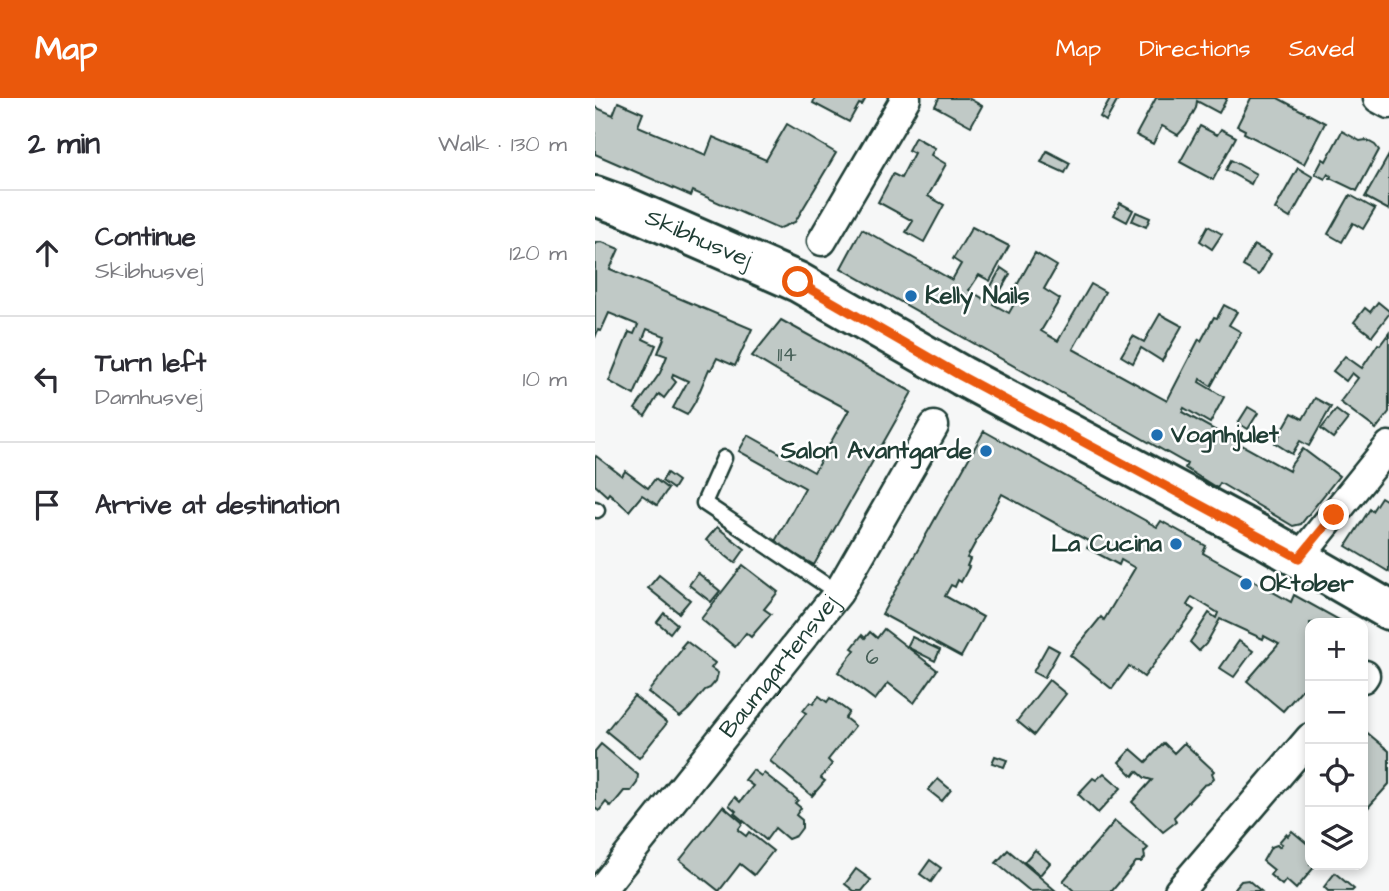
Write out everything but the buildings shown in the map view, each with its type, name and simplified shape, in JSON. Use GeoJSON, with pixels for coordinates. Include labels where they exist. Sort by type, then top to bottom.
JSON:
{"type":"FeatureCollection","features":[{"type":"Feature","properties":{"kind":"street"},"geometry":{"type":"LineString","coordinates":[[822,241],[906,98]]}},
{"type":"Feature","properties":{"kind":"street"},"geometry":{"type":"LineString","coordinates":[[1378,98],[1389,104]]}},
{"type":"Feature","properties":{"kind":"street","name":"Skibhusvej"},"geometry":{"type":"LineString","coordinates":[[595,196],[798,282],[961,376],[1299,558],[1389,610]]}},
{"type":"Feature","properties":{"kind":"street","name":"Baumgartensvej"},"geometry":{"type":"LineString","coordinates":[[600,891],[838,593],[934,425]]}},
{"type":"Feature","properties":{"kind":"street"},"geometry":{"type":"LineString","coordinates":[[1299,558],[1389,446]]}},
{"type":"Feature","properties":{"kind":"street"},"geometry":{"type":"LineString","coordinates":[[1179,891],[1305,744]]}},
{"type":"Feature","properties":{"kind":"lane"},"geometry":{"type":"LineString","coordinates":[[724,458],[705,503],[838,593]]}},
{"type":"Feature","properties":{"kind":"place","name":"Kelly Nails"},"geometry":{"type":"Point","coordinates":[911,296]}},
{"type":"Feature","properties":{"kind":"place","name":"Vognhjulet"},"geometry":{"type":"Point","coordinates":[1157,435]}},
{"type":"Feature","properties":{"kind":"place","name":"Salon Avantgarde"},"geometry":{"type":"Point","coordinates":[986,451]}},
{"type":"Feature","properties":{"kind":"place","name":"La Cucina"},"geometry":{"type":"Point","coordinates":[1176,544]}},
{"type":"Feature","properties":{"kind":"place","name":"Oktober"},"geometry":{"type":"Point","coordinates":[1246,584]}},
{"type":"Feature","properties":{"kind":"route"},"geometry":{"type":"LineString","coordinates":[[798,282],[961,376],[1299,558],[1334,515]]}}]}
